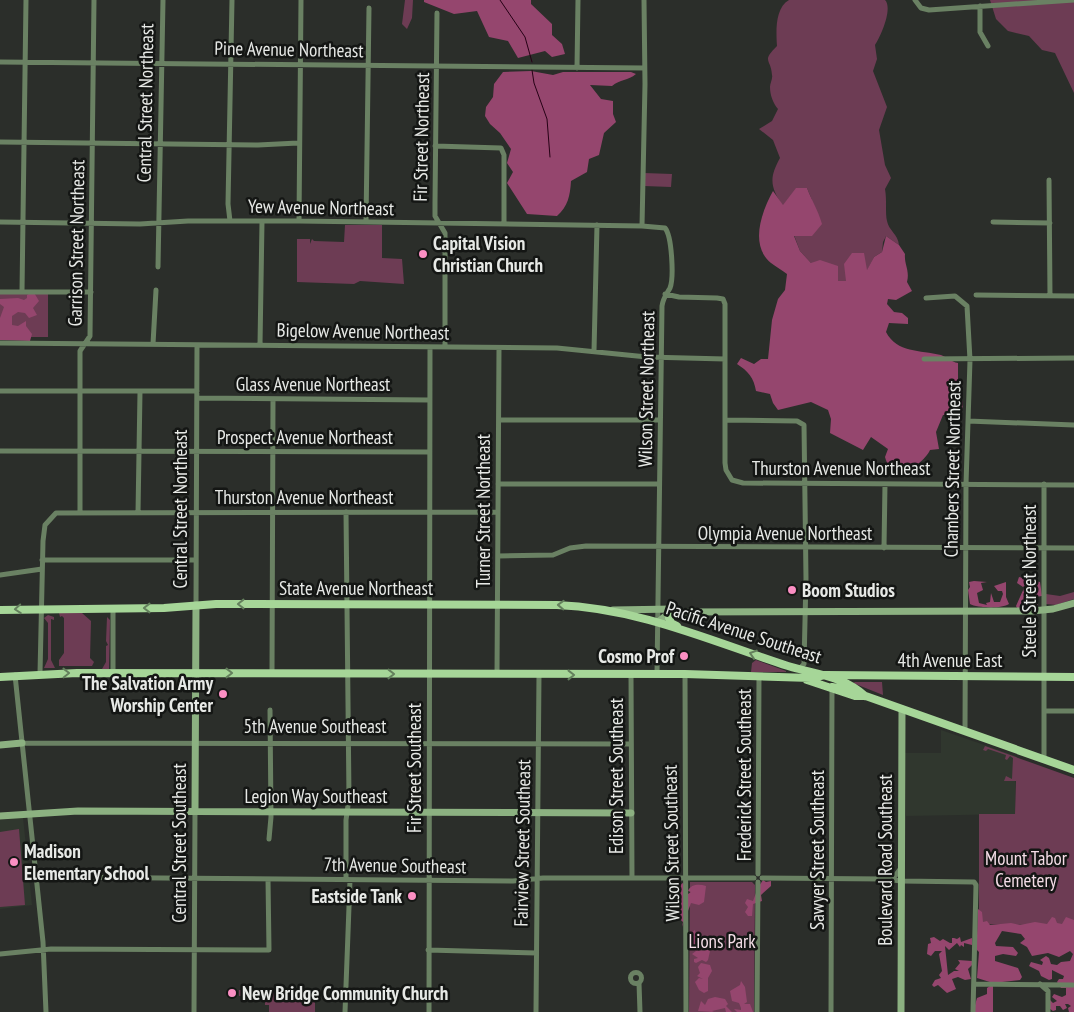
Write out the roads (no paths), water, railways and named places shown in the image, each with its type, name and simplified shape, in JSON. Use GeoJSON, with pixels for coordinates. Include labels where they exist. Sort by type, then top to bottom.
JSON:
{"type":"FeatureCollection","features":[{"type":"Feature","properties":{"kind":"main road","name":"State Avenue Northeast"},"geometry":{"type":"LineString","coordinates":[[0,610],[196,605],[347,604],[574,606],[609,610]]}},
{"type":"Feature","properties":{"kind":"main road","name":"Pacific Avenue Southeast"},"geometry":{"type":"LineString","coordinates":[[609,610],[658,622],[832,687],[842,688],[965,730],[1074,770]]}},
{"type":"Feature","properties":{"kind":"main road"},"geometry":{"type":"LineString","coordinates":[[676,612],[670,616],[669,620],[687,632]]}},
{"type":"Feature","properties":{"kind":"main road"},"geometry":{"type":"LineString","coordinates":[[0,677],[40,673],[196,673],[685,674],[759,677],[797,673]]}},
{"type":"Feature","properties":{"kind":"main road","name":"Pacific Avenue Southeast"},"geometry":{"type":"LineString","coordinates":[[797,673],[825,675],[856,689],[865,696]]}},
{"type":"Feature","properties":{"kind":"main road","name":"4th Avenue East"},"geometry":{"type":"LineString","coordinates":[[825,675],[1074,676]]}},
{"type":"Feature","properties":{"kind":"street"},"geometry":{"type":"LineString","coordinates":[[22,292],[26,0]]}},
{"type":"Feature","properties":{"kind":"street","name":"Garrison Street Northeast"},"geometry":{"type":"LineString","coordinates":[[80,513],[80,351],[90,336],[94,0]]}},
{"type":"Feature","properties":{"kind":"street","name":"Central Street Northeast"},"geometry":{"type":"LineString","coordinates":[[158,267],[163,0]]}},
{"type":"Feature","properties":{"kind":"street"},"geometry":{"type":"LineString","coordinates":[[230,221],[229,144],[232,0]]}},
{"type":"Feature","properties":{"kind":"street"},"geometry":{"type":"LineString","coordinates":[[299,222],[300,0]]}},
{"type":"Feature","properties":{"kind":"street"},"geometry":{"type":"LineString","coordinates":[[577,68],[578,0]]}},
{"type":"Feature","properties":{"kind":"street"},"geometry":{"type":"LineString","coordinates":[[642,226],[645,66],[644,0]]}},
{"type":"Feature","properties":{"kind":"street"},"geometry":{"type":"LineString","coordinates":[[915,0],[921,8],[929,10],[1074,0]]}},
{"type":"Feature","properties":{"kind":"street"},"geometry":{"type":"LineString","coordinates":[[980,6],[980,32],[988,46]]}},
{"type":"Feature","properties":{"kind":"street"},"geometry":{"type":"LineString","coordinates":[[366,222],[369,8]]}},
{"type":"Feature","properties":{"kind":"street","name":"Fir Street Northeast"},"geometry":{"type":"LineString","coordinates":[[437,14],[435,216],[445,233],[445,347]]}},
{"type":"Feature","properties":{"kind":"street","name":"Pine Avenue Northeast"},"geometry":{"type":"LineString","coordinates":[[0,62],[577,68],[645,66]]}},
{"type":"Feature","properties":{"kind":"street"},"geometry":{"type":"LineString","coordinates":[[0,142],[292,145],[298,143]]}},
{"type":"Feature","properties":{"kind":"street"},"geometry":{"type":"LineString","coordinates":[[435,146],[496,147],[503,151],[504,224]]}},
{"type":"Feature","properties":{"kind":"street"},"geometry":{"type":"LineString","coordinates":[[1050,180],[1050,296]]}},
{"type":"Feature","properties":{"kind":"street","name":"Yew Avenue Northeast"},"geometry":{"type":"LineString","coordinates":[[0,222],[230,221],[642,226]]}},
{"type":"Feature","properties":{"kind":"street"},"geometry":{"type":"LineString","coordinates":[[260,345],[262,222]]}},
{"type":"Feature","properties":{"kind":"street"},"geometry":{"type":"LineString","coordinates":[[993,222],[1050,222]]}},
{"type":"Feature","properties":{"kind":"street"},"geometry":{"type":"LineString","coordinates":[[594,352],[596,225]]}},
{"type":"Feature","properties":{"kind":"street","name":"Wilson Street Northeast"},"geometry":{"type":"LineString","coordinates":[[642,226],[665,228],[670,240],[670,287],[665,294],[662,306],[660,357],[657,674]]}},
{"type":"Feature","properties":{"kind":"street"},"geometry":{"type":"LineString","coordinates":[[153,344],[156,290]]}},
{"type":"Feature","properties":{"kind":"street"},"geometry":{"type":"LineString","coordinates":[[0,292],[91,292]]}},
{"type":"Feature","properties":{"kind":"street"},"geometry":{"type":"LineString","coordinates":[[665,294],[679,297],[723,300],[725,304],[726,420],[797,421],[804,425],[804,664],[797,673]]}},
{"type":"Feature","properties":{"kind":"street","name":"Chambers Street Northeast"},"geometry":{"type":"LineString","coordinates":[[926,298],[955,296],[965,303],[968,313],[970,360],[964,611],[965,730]]}},
{"type":"Feature","properties":{"kind":"street"},"geometry":{"type":"LineString","coordinates":[[976,296],[1074,296]]}},
{"type":"Feature","properties":{"kind":"street","name":"Bigelow Avenue Northeast"},"geometry":{"type":"LineString","coordinates":[[0,343],[499,348],[725,359]]}},
{"type":"Feature","properties":{"kind":"street","name":"Central Street Northeast"},"geometry":{"type":"LineString","coordinates":[[196,673],[197,345]]}},
{"type":"Feature","properties":{"kind":"street"},"geometry":{"type":"LineString","coordinates":[[429,674],[430,347]]}},
{"type":"Feature","properties":{"kind":"street","name":"Turner Street Northeast"},"geometry":{"type":"LineString","coordinates":[[497,674],[499,348]]}},
{"type":"Feature","properties":{"kind":"street"},"geometry":{"type":"LineString","coordinates":[[924,359],[970,360],[992,357],[1074,358]]}},
{"type":"Feature","properties":{"kind":"street"},"geometry":{"type":"LineString","coordinates":[[0,390],[197,391]]}},
{"type":"Feature","properties":{"kind":"street"},"geometry":{"type":"LineString","coordinates":[[138,512],[140,392]]}},
{"type":"Feature","properties":{"kind":"street","name":"Glass Avenue Northeast"},"geometry":{"type":"LineString","coordinates":[[197,398],[429,400]]}},
{"type":"Feature","properties":{"kind":"street"},"geometry":{"type":"LineString","coordinates":[[272,674],[273,399]]}},
{"type":"Feature","properties":{"kind":"street"},"geometry":{"type":"LineString","coordinates":[[499,420],[660,420]]}},
{"type":"Feature","properties":{"kind":"street","name":"Thurston Avenue Northeast"},"geometry":{"type":"LineString","coordinates":[[726,420],[725,463],[729,477],[743,482],[1074,484]]}},
{"type":"Feature","properties":{"kind":"street"},"geometry":{"type":"LineString","coordinates":[[968,421],[1074,425]]}},
{"type":"Feature","properties":{"kind":"street","name":"Prospect Avenue Northeast"},"geometry":{"type":"LineString","coordinates":[[0,451],[429,452]]}},
{"type":"Feature","properties":{"kind":"street"},"geometry":{"type":"LineString","coordinates":[[498,484],[659,484]]}},
{"type":"Feature","properties":{"kind":"street"},"geometry":{"type":"LineString","coordinates":[[884,548],[885,484]]}},
{"type":"Feature","properties":{"kind":"street","name":"Steele Street Northeast"},"geometry":{"type":"LineString","coordinates":[[1044,484],[1044,760]]}},
{"type":"Feature","properties":{"kind":"street"},"geometry":{"type":"LineString","coordinates":[[345,1012],[348,879],[346,820],[348,812],[346,512]]}},
{"type":"Feature","properties":{"kind":"street","name":"Thurston Avenue Northeast"},"geometry":{"type":"LineString","coordinates":[[42,560],[43,541],[48,522],[56,513],[498,512]]}},
{"type":"Feature","properties":{"kind":"street","name":"Olympia Avenue Northeast"},"geometry":{"type":"LineString","coordinates":[[498,556],[553,555],[570,548],[586,546],[1074,548]]}},
{"type":"Feature","properties":{"kind":"street"},"geometry":{"type":"LineString","coordinates":[[40,673],[42,560],[196,560]]}},
{"type":"Feature","properties":{"kind":"street"},"geometry":{"type":"LineString","coordinates":[[0,575],[42,570]]}},
{"type":"Feature","properties":{"kind":"street","name":"State Avenue Northeast"},"geometry":{"type":"LineString","coordinates":[[676,612],[1044,610],[1074,603]]}},
{"type":"Feature","properties":{"kind":"street"},"geometry":{"type":"LineString","coordinates":[[113,608],[113,673]]}},
{"type":"Feature","properties":{"kind":"street","name":"State Avenue Northeast"},"geometry":{"type":"LineString","coordinates":[[609,610],[712,611]]}},
{"type":"Feature","properties":{"kind":"street"},"geometry":{"type":"LineString","coordinates":[[658,622],[668,614],[676,612]]}},
{"type":"Feature","properties":{"kind":"street","name":"Central Street Southeast"},"geometry":{"type":"LineString","coordinates":[[194,1012],[196,673]]}},
{"type":"Feature","properties":{"kind":"street","name":"Fir Street Southeast"},"geometry":{"type":"LineString","coordinates":[[429,674],[429,1012]]}},
{"type":"Feature","properties":{"kind":"street","name":"Wilson Street Southeast"},"geometry":{"type":"LineString","coordinates":[[685,674],[686,1012]]}},
{"type":"Feature","properties":{"kind":"street"},"geometry":{"type":"LineString","coordinates":[[15,675],[37,877],[46,1012]]}},
{"type":"Feature","properties":{"kind":"street","name":"Fairview Street Southeast"},"geometry":{"type":"LineString","coordinates":[[536,1012],[539,675]]}},
{"type":"Feature","properties":{"kind":"street","name":"Edison Street Southeast"},"geometry":{"type":"LineString","coordinates":[[631,675],[632,877]]}},
{"type":"Feature","properties":{"kind":"street","name":"Frederick Street Southeast"},"geometry":{"type":"LineString","coordinates":[[757,1012],[759,677]]}},
{"type":"Feature","properties":{"kind":"street","name":"Sawyer Street Southeast"},"geometry":{"type":"LineString","coordinates":[[831,1012],[832,687]]}},
{"type":"Feature","properties":{"kind":"street","name":"Boulevard Road Southeast"},"geometry":{"type":"LineString","coordinates":[[901,1012],[902,709]]}},
{"type":"Feature","properties":{"kind":"street"},"geometry":{"type":"LineString","coordinates":[[269,839],[271,812],[270,710]]}},
{"type":"Feature","properties":{"kind":"street"},"geometry":{"type":"LineString","coordinates":[[1045,711],[1074,711]]}},
{"type":"Feature","properties":{"kind":"street","name":"5th Avenue Southeast"},"geometry":{"type":"LineString","coordinates":[[0,744],[271,742],[631,744]]}},
{"type":"Feature","properties":{"kind":"street","name":"Legion Way Southeast"},"geometry":{"type":"LineString","coordinates":[[0,816],[30,812],[195,811],[632,813]]}},
{"type":"Feature","properties":{"kind":"street"},"geometry":{"type":"LineString","coordinates":[[885,878],[895,876],[901,868]]}},
{"type":"Feature","properties":{"kind":"street","name":"7th Avenue Southeast"},"geometry":{"type":"LineString","coordinates":[[37,877],[514,881],[538,878],[632,877],[885,878],[901,882],[974,882],[974,984]]}},
{"type":"Feature","properties":{"kind":"street"},"geometry":{"type":"LineString","coordinates":[[0,954],[43,950],[269,950],[268,879]]}},
{"type":"Feature","properties":{"kind":"street"},"geometry":{"type":"LineString","coordinates":[[428,950],[536,953]]}},
{"type":"Feature","properties":{"kind":"street"},"geometry":{"type":"LineString","coordinates":[[638,983],[640,1012]]}},
{"type":"Feature","properties":{"kind":"street"},"geometry":{"type":"LineString","coordinates":[[973,1012],[974,984],[1073,985]]}},
{"type":"Feature","properties":{"kind":"street"},"geometry":{"type":"LineString","coordinates":[[1038,984],[1048,991],[1048,1012]]}},
{"type":"Feature","properties":{"kind":"waterway"},"geometry":{"type":"LineString","coordinates":[[500,0],[525,37],[532,62]]}},
{"type":"Feature","properties":{"kind":"waterway"},"geometry":{"type":"LineString","coordinates":[[532,70],[534,83],[547,119],[550,157]]}},
{"type":"Feature","properties":{"kind":"place","name":"Capital Vision Christian Church"},"geometry":{"type":"Point","coordinates":[423,254]}},
{"type":"Feature","properties":{"kind":"place","name":"Boom Studios"},"geometry":{"type":"Point","coordinates":[792,590]}},
{"type":"Feature","properties":{"kind":"place","name":"Cosmo Prof"},"geometry":{"type":"Point","coordinates":[684,656]}},
{"type":"Feature","properties":{"kind":"place","name":"The Salvation Army Worship Center"},"geometry":{"type":"Point","coordinates":[223,694]}},
{"type":"Feature","properties":{"kind":"place","name":"Madison Elementary School"},"geometry":{"type":"Point","coordinates":[14,862]}},
{"type":"Feature","properties":{"kind":"place","name":"Eastside Tank"},"geometry":{"type":"Point","coordinates":[412,896]}},
{"type":"Feature","properties":{"kind":"place","name":"New Bridge Community Church"},"geometry":{"type":"Point","coordinates":[232,993]}},
{"type":"Feature","properties":{"kind":"park label","name":"Mount Tabor Cemetery"},"geometry":{"type":"Point","coordinates":[1026,869]}},
{"type":"Feature","properties":{"kind":"park label","name":"Lions Park"},"geometry":{"type":"Point","coordinates":[722,941]}}]}
